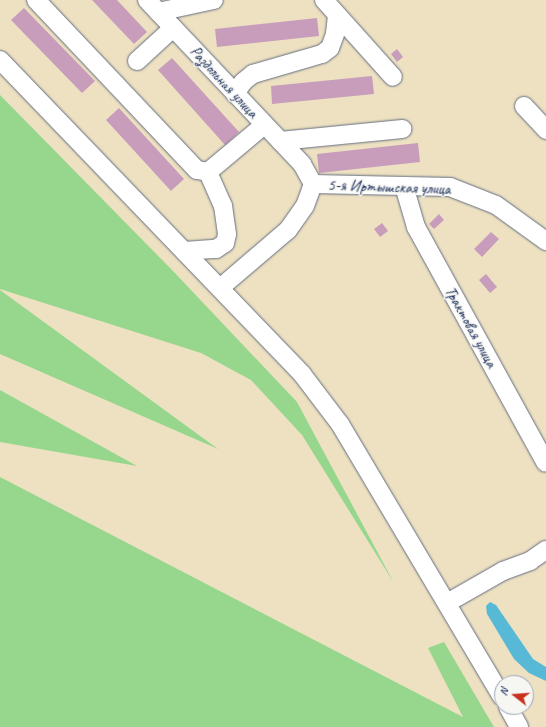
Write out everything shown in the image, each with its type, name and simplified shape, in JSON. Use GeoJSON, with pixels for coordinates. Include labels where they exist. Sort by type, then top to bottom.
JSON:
{"type":"FeatureCollection","features":[{"type":"Feature","properties":{"kind":"street"},"geometry":{"type":"LineString","coordinates":[[36,0],[197,170],[208,172]]}},
{"type":"Feature","properties":{"kind":"street"},"geometry":{"type":"LineString","coordinates":[[153,6],[214,0]]}},
{"type":"Feature","properties":{"kind":"street"},"geometry":{"type":"LineString","coordinates":[[324,0],[393,77]]}},
{"type":"Feature","properties":{"kind":"street","name":"Раздольная улица"},"geometry":{"type":"LineString","coordinates":[[153,6],[302,164]]}},
{"type":"Feature","properties":{"kind":"street"},"geometry":{"type":"LineString","coordinates":[[235,94],[243,82],[253,74],[322,54],[330,48],[335,34],[337,15]]}},
{"type":"Feature","properties":{"kind":"street"},"geometry":{"type":"LineString","coordinates":[[136,61],[173,28]]}},
{"type":"Feature","properties":{"kind":"street"},"geometry":{"type":"LineString","coordinates":[[0,60],[302,374],[340,424],[494,684]]}},
{"type":"Feature","properties":{"kind":"street"},"geometry":{"type":"LineString","coordinates":[[524,106],[546,130]]}},
{"type":"Feature","properties":{"kind":"street"},"geometry":{"type":"LineString","coordinates":[[208,172],[264,124]]}},
{"type":"Feature","properties":{"kind":"street"},"geometry":{"type":"LineString","coordinates":[[280,141],[402,129]]}},
{"type":"Feature","properties":{"kind":"street","name":"5-я Иртышская улица"},"geometry":{"type":"LineString","coordinates":[[302,164],[313,184],[450,187],[496,205],[546,241]]}},
{"type":"Feature","properties":{"kind":"street"},"geometry":{"type":"LineString","coordinates":[[184,251],[216,249],[224,243],[227,234],[223,206],[208,172]]}},
{"type":"Feature","properties":{"kind":"street"},"geometry":{"type":"LineString","coordinates":[[220,288],[288,230],[305,206],[313,184]]}},
{"type":"Feature","properties":{"kind":"street","name":"Трактовая улица"},"geometry":{"type":"LineString","coordinates":[[404,186],[416,228],[546,463]]}},
{"type":"Feature","properties":{"kind":"street"},"geometry":{"type":"LineString","coordinates":[[447,603],[503,571],[530,561],[546,550]]}},
{"type":"Feature","properties":{"kind":"street"},"geometry":{"type":"LineString","coordinates":[[512,715],[519,727]]}},
{"type":"Feature","properties":{"kind":"green space"},"geometry":{"type":"Polygon","coordinates":[[[0,95],[173,271],[297,402],[394,583],[302,435],[251,380],[201,353],[0,289],[0,95]]]}},
{"type":"Feature","properties":{"kind":"green space"},"geometry":{"type":"Polygon","coordinates":[[[0,290],[218,449],[0,354],[0,290]]]}},
{"type":"Feature","properties":{"kind":"green space"},"geometry":{"type":"Polygon","coordinates":[[[0,390],[137,466],[0,442],[0,390]]]}},
{"type":"Feature","properties":{"kind":"green space"},"geometry":{"type":"Polygon","coordinates":[[[0,477],[463,717],[428,648],[444,642],[494,727],[0,727],[0,477]]]}},
{"type":"Feature","properties":{"kind":"water"},"geometry":{"type":"Polygon","coordinates":[[[490,602],[496,605],[533,659],[546,667],[546,681],[529,673],[514,659],[487,614],[486,606],[490,602]]]}},
{"type":"Feature","properties":{"kind":"building"},"geometry":{"type":"Polygon","coordinates":[[[92,0],[117,0],[147,32],[134,44],[92,0]]]}},
{"type":"Feature","properties":{"kind":"building"},"geometry":{"type":"Polygon","coordinates":[[[24,8],[95,81],[82,93],[11,20],[24,8]]]}},
{"type":"Feature","properties":{"kind":"building"},"geometry":{"type":"Polygon","coordinates":[[[317,18],[319,36],[217,47],[215,29],[317,18]]]}},
{"type":"Feature","properties":{"kind":"building"},"geometry":{"type":"Polygon","coordinates":[[[397,49],[403,57],[397,62],[391,54],[397,49]]]}},
{"type":"Feature","properties":{"kind":"building"},"geometry":{"type":"Polygon","coordinates":[[[172,58],[239,132],[225,145],[158,70],[172,58]]]}},
{"type":"Feature","properties":{"kind":"building"},"geometry":{"type":"Polygon","coordinates":[[[372,76],[374,94],[272,104],[271,86],[372,76]]]}},
{"type":"Feature","properties":{"kind":"building"},"geometry":{"type":"Polygon","coordinates":[[[119,108],[184,179],[171,191],[106,120],[119,108]]]}},
{"type":"Feature","properties":{"kind":"building"},"geometry":{"type":"Polygon","coordinates":[[[418,143],[420,162],[319,173],[317,154],[418,143]]]}},
{"type":"Feature","properties":{"kind":"building"},"geometry":{"type":"Polygon","coordinates":[[[439,214],[444,220],[434,229],[429,224],[439,214]]]}},
{"type":"Feature","properties":{"kind":"building"},"geometry":{"type":"Polygon","coordinates":[[[382,223],[388,231],[380,237],[374,229],[382,223]]]}},
{"type":"Feature","properties":{"kind":"building"},"geometry":{"type":"Polygon","coordinates":[[[491,232],[499,239],[482,257],[474,249],[491,232]]]}},
{"type":"Feature","properties":{"kind":"building"},"geometry":{"type":"Polygon","coordinates":[[[486,274],[497,287],[490,293],[479,280],[486,274]]]}}]}
